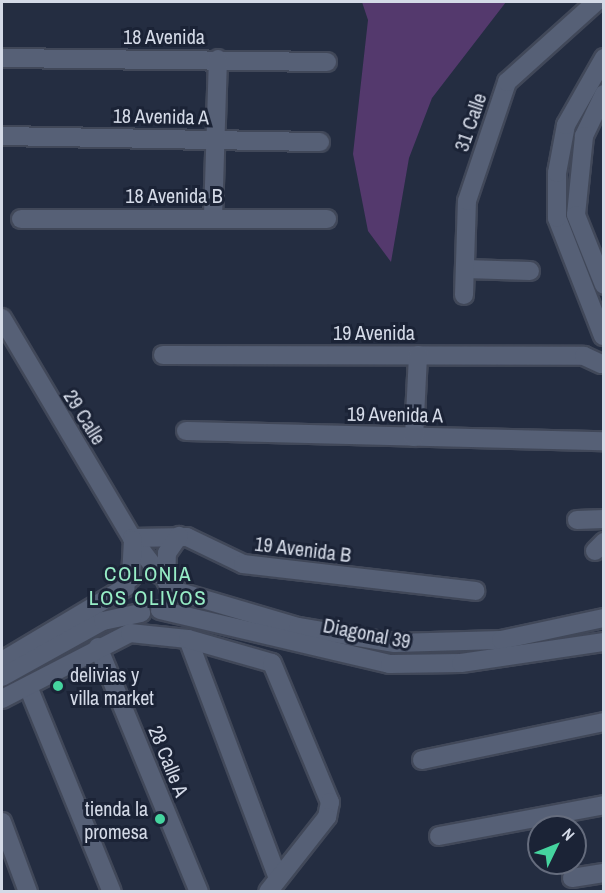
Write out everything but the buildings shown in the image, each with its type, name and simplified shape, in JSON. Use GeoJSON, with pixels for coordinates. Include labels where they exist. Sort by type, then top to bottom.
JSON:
{"type":"FeatureCollection","features":[{"type":"Feature","properties":{"kind":"street","name":"31 Calle"},"geometry":{"type":"LineString","coordinates":[[464,295],[467,201],[507,82],[596,2]]}},
{"type":"Feature","properties":{"kind":"street"},"geometry":{"type":"LineString","coordinates":[[599,351],[557,218],[557,173],[566,125],[603,57]]}},
{"type":"Feature","properties":{"kind":"street","name":"18 Avenida"},"geometry":{"type":"LineString","coordinates":[[2,58],[327,62]]}},
{"type":"Feature","properties":{"kind":"street"},"geometry":{"type":"LineString","coordinates":[[213,217],[218,59]]}},
{"type":"Feature","properties":{"kind":"street"},"geometry":{"type":"LineString","coordinates":[[603,94],[584,135],[576,215],[603,285]]}},
{"type":"Feature","properties":{"kind":"street","name":"18 Avenida A"},"geometry":{"type":"LineString","coordinates":[[2,136],[320,142]]}},
{"type":"Feature","properties":{"kind":"street","name":"18 Avenida B"},"geometry":{"type":"LineString","coordinates":[[21,219],[213,217],[327,219]]}},
{"type":"Feature","properties":{"kind":"street"},"geometry":{"type":"LineString","coordinates":[[465,269],[530,271]]}},
{"type":"Feature","properties":{"kind":"street","name":"29 Calle"},"geometry":{"type":"LineString","coordinates":[[2,318],[132,538],[165,582]]}},
{"type":"Feature","properties":{"kind":"street","name":"19 Avenida"},"geometry":{"type":"LineString","coordinates":[[164,355],[418,355],[599,351]]}},
{"type":"Feature","properties":{"kind":"street"},"geometry":{"type":"LineString","coordinates":[[414,437],[418,355]]}},
{"type":"Feature","properties":{"kind":"street","name":"19 Avenida A"},"geometry":{"type":"LineString","coordinates":[[186,431],[603,441]]}},
{"type":"Feature","properties":{"kind":"street"},"geometry":{"type":"LineString","coordinates":[[577,520],[603,519]]}},
{"type":"Feature","properties":{"kind":"street"},"geometry":{"type":"LineString","coordinates":[[2,677],[103,621],[160,610],[167,553],[179,536]]}},
{"type":"Feature","properties":{"kind":"street","name":"19 Avenida B"},"geometry":{"type":"LineString","coordinates":[[132,538],[179,536],[243,564],[475,591]]}},
{"type":"Feature","properties":{"kind":"street"},"geometry":{"type":"LineString","coordinates":[[132,538],[129,603],[141,613]]}},
{"type":"Feature","properties":{"kind":"street"},"geometry":{"type":"LineString","coordinates":[[2,661],[148,571],[165,582]]}},
{"type":"Feature","properties":{"kind":"street","name":"Diagonal 39"},"geometry":{"type":"LineString","coordinates":[[165,582],[298,627],[395,643],[501,640],[603,618]]}},
{"type":"Feature","properties":{"kind":"street","name":"Diagonal 39"},"geometry":{"type":"LineString","coordinates":[[160,610],[390,664],[461,663],[603,642]]}},
{"type":"Feature","properties":{"kind":"street"},"geometry":{"type":"LineString","coordinates":[[2,699],[29,689],[98,647],[130,633],[189,639],[260,657],[279,674],[330,802],[327,817],[273,885]]}},
{"type":"Feature","properties":{"kind":"street"},"geometry":{"type":"LineString","coordinates":[[189,639],[273,885]]}},
{"type":"Feature","properties":{"kind":"street","name":"28 Calle A"},"geometry":{"type":"LineString","coordinates":[[98,647],[199,891]]}},
{"type":"Feature","properties":{"kind":"street"},"geometry":{"type":"LineString","coordinates":[[29,689],[112,891]]}},
{"type":"Feature","properties":{"kind":"street"},"geometry":{"type":"LineString","coordinates":[[422,760],[603,722]]}},
{"type":"Feature","properties":{"kind":"street"},"geometry":{"type":"LineString","coordinates":[[439,836],[603,805]]}},
{"type":"Feature","properties":{"kind":"street"},"geometry":{"type":"LineString","coordinates":[[2,822],[28,891]]}},
{"type":"Feature","properties":{"kind":"street"},"geometry":{"type":"LineString","coordinates":[[572,878],[603,873]]}},
{"type":"Feature","properties":{"kind":"shaded area"},"geometry":{"type":"Polygon","coordinates":[[[362,2],[506,2],[432,98],[409,158],[391,262],[368,231],[353,154],[368,20],[362,2]]]}},
{"type":"Feature","properties":{"kind":"place","name":"delivias y villa market"},"geometry":{"type":"Point","coordinates":[58,686]}},
{"type":"Feature","properties":{"kind":"place","name":"tienda la promesa"},"geometry":{"type":"Point","coordinates":[160,819]}},
{"type":"Feature","properties":{"kind":"district","name":"COLONIA LOS OLIVOS"},"geometry":{"type":"Point","coordinates":[148,586]}}]}
